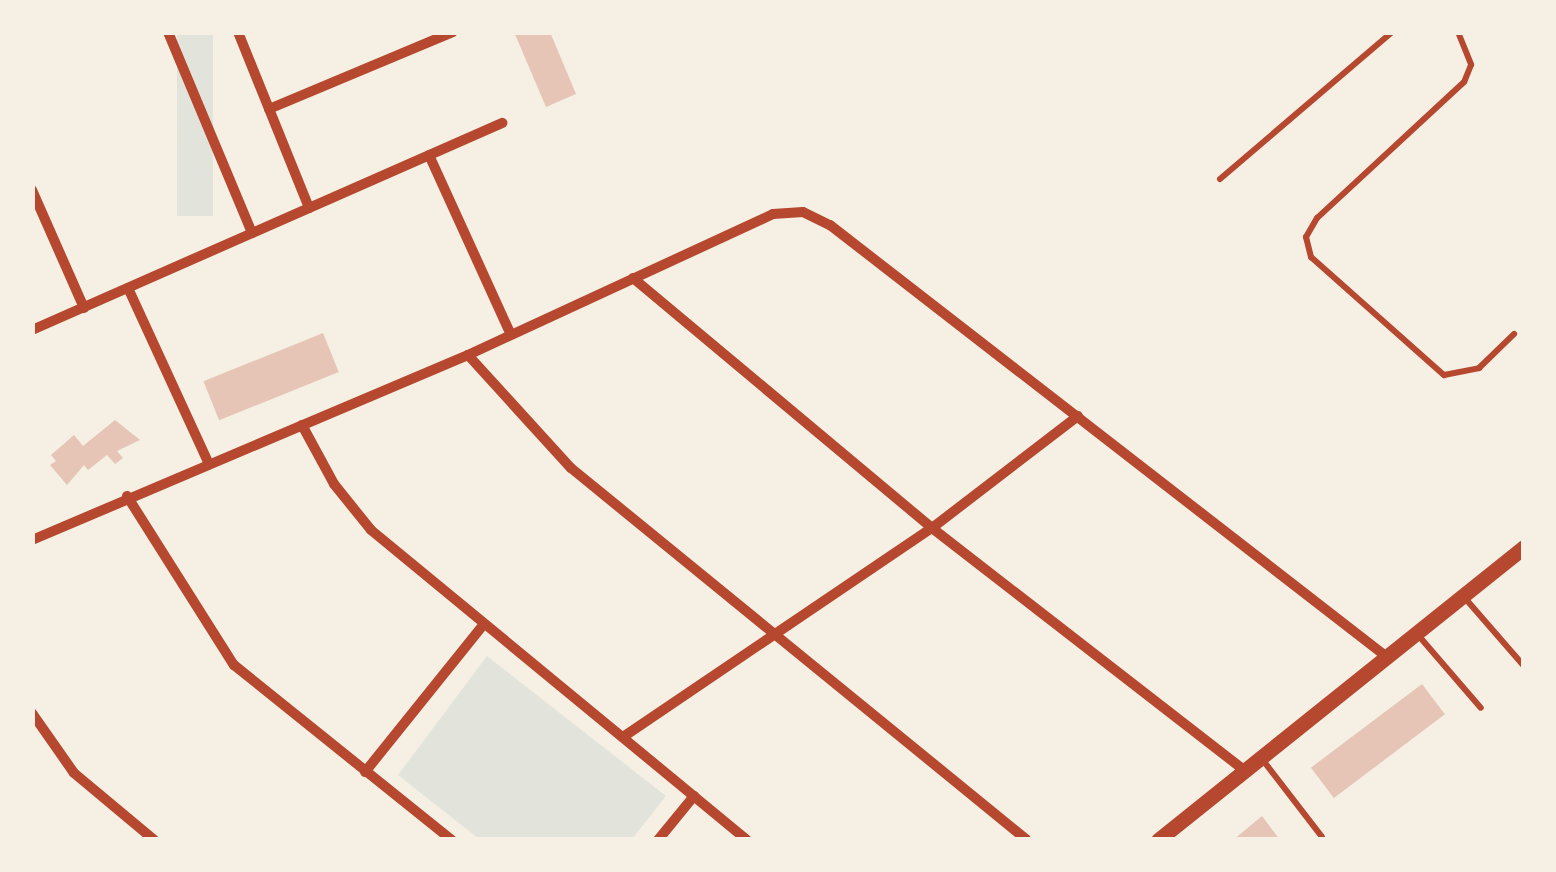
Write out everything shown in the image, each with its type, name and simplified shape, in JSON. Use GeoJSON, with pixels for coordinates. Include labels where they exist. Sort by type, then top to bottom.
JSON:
{"type":"FeatureCollection","features":[{"type":"Feature","properties":{"kind":"street"},"geometry":{"type":"LineString","coordinates":[[168,32],[252,234]]}},
{"type":"Feature","properties":{"kind":"street"},"geometry":{"type":"LineString","coordinates":[[238,32],[309,208]]}},
{"type":"Feature","properties":{"kind":"street"},"geometry":{"type":"LineString","coordinates":[[269,109],[453,32]]}},
{"type":"Feature","properties":{"kind":"street"},"geometry":{"type":"LineString","coordinates":[[32,330],[502,123]]}},
{"type":"Feature","properties":{"kind":"street"},"geometry":{"type":"LineString","coordinates":[[429,155],[510,333]]}},
{"type":"Feature","properties":{"kind":"street"},"geometry":{"type":"LineString","coordinates":[[32,190],[84,308]]}},
{"type":"Feature","properties":{"kind":"street"},"geometry":{"type":"LineString","coordinates":[[32,540],[127,496],[468,356],[510,333],[774,214],[804,212],[1078,416],[1387,657]]}},
{"type":"Feature","properties":{"kind":"street"},"geometry":{"type":"LineString","coordinates":[[633,278],[932,528],[1245,771]]}},
{"type":"Feature","properties":{"kind":"street"},"geometry":{"type":"LineString","coordinates":[[128,288],[209,464]]}},
{"type":"Feature","properties":{"kind":"street"},"geometry":{"type":"LineString","coordinates":[[468,356],[571,468],[1027,840]]}},
{"type":"Feature","properties":{"kind":"street"},"geometry":{"type":"LineString","coordinates":[[623,738],[932,528],[1078,416]]}},
{"type":"Feature","properties":{"kind":"street"},"geometry":{"type":"LineString","coordinates":[[302,425],[334,484],[371,530],[747,840]]}},
{"type":"Feature","properties":{"kind":"street"},"geometry":{"type":"LineString","coordinates":[[127,496],[234,665],[452,840]]}},
{"type":"Feature","properties":{"kind":"street"},"geometry":{"type":"LineString","coordinates":[[1158,840],[1524,546]]}},
{"type":"Feature","properties":{"kind":"street"},"geometry":{"type":"LineString","coordinates":[[365,772],[484,624]]}},
{"type":"Feature","properties":{"kind":"street"},"geometry":{"type":"LineString","coordinates":[[32,712],[74,773],[154,840]]}},
{"type":"Feature","properties":{"kind":"street"},"geometry":{"type":"LineString","coordinates":[[658,840],[694,796]]}},
{"type":"Feature","properties":{"kind":"lane"},"geometry":{"type":"LineString","coordinates":[[1220,179],[1392,32]]}},
{"type":"Feature","properties":{"kind":"lane"},"geometry":{"type":"LineString","coordinates":[[1458,32],[1471,66],[1464,82],[1317,218],[1306,237],[1311,257],[1444,375],[1479,368],[1514,334]]}},
{"type":"Feature","properties":{"kind":"lane"},"geometry":{"type":"LineString","coordinates":[[1464,596],[1524,666]]}},
{"type":"Feature","properties":{"kind":"lane"},"geometry":{"type":"LineString","coordinates":[[1417,634],[1481,708]]}},
{"type":"Feature","properties":{"kind":"lane"},"geometry":{"type":"LineString","coordinates":[[1261,758],[1322,838]]}},
{"type":"Feature","properties":{"kind":"shaded area"},"geometry":{"type":"Polygon","coordinates":[[[177,33],[213,33],[213,216],[177,216],[177,33]]]}},
{"type":"Feature","properties":{"kind":"shaded area"},"geometry":{"type":"Polygon","coordinates":[[[487,656],[666,796],[632,839],[479,839],[398,775],[487,656]]]}},
{"type":"Feature","properties":{"kind":"building"},"geometry":{"type":"Polygon","coordinates":[[[514,32],[550,32],[576,94],[546,107],[514,32]]]}},
{"type":"Feature","properties":{"kind":"building"},"geometry":{"type":"Polygon","coordinates":[[[323,333],[339,372],[219,420],[203,381],[323,333]]]}},
{"type":"Feature","properties":{"kind":"building"},"geometry":{"type":"Polygon","coordinates":[[[115,420],[140,440],[117,451],[123,458],[115,464],[107,455],[88,470],[84,465],[67,485],[50,465],[56,461],[51,455],[74,435],[83,446],[115,420]]]}},
{"type":"Feature","properties":{"kind":"building"},"geometry":{"type":"Polygon","coordinates":[[[1422,684],[1445,714],[1334,798],[1311,768],[1422,684]]]}},
{"type":"Feature","properties":{"kind":"building"},"geometry":{"type":"Polygon","coordinates":[[[1262,816],[1280,840],[1233,840],[1262,816]]]}}]}
